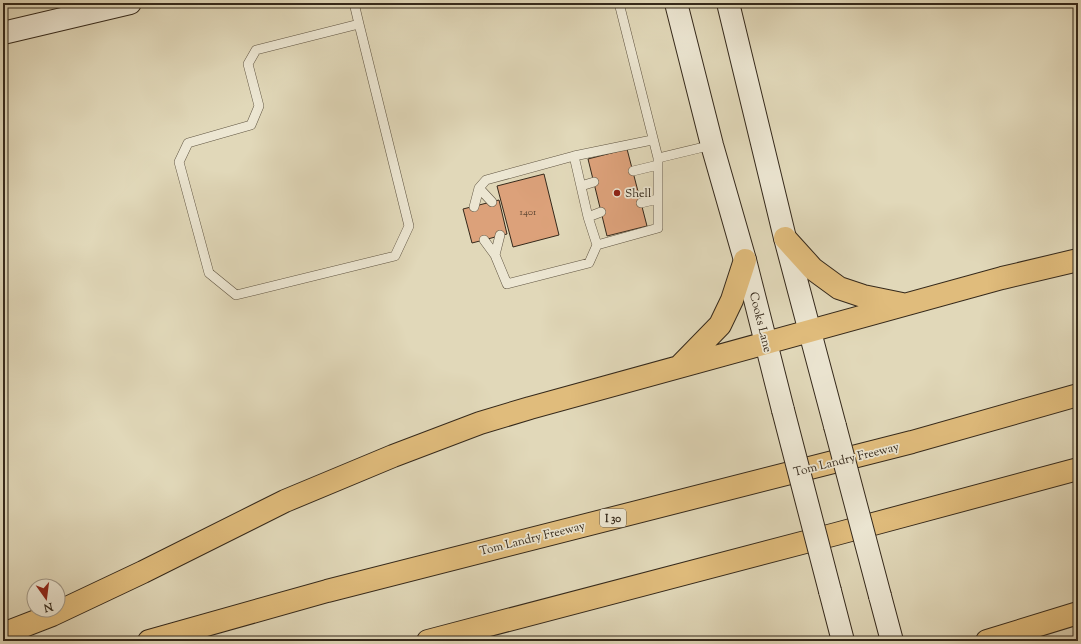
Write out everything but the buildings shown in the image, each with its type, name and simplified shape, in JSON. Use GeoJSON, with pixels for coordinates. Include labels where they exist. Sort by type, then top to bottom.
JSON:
{"type":"FeatureCollection","features":[{"type":"Feature","properties":{"kind":"highway"},"geometry":{"type":"LineString","coordinates":[[785,238],[813,269],[839,288],[863,296],[905,305]]}},
{"type":"Feature","properties":{"kind":"highway"},"geometry":{"type":"LineString","coordinates":[[679,367],[720,325],[732,300],[745,260]]}},
{"type":"Feature","properties":{"kind":"highway"},"geometry":{"type":"LineString","coordinates":[[3,634],[52,615],[285,501],[393,456],[480,423],[1002,278],[1078,260]]}},
{"type":"Feature","properties":{"kind":"highway","name":"Tom Landry Freeway"},"geometry":{"type":"LineString","coordinates":[[149,641],[327,591],[912,442],[1078,395]]}},
{"type":"Feature","properties":{"kind":"highway"},"geometry":{"type":"LineString","coordinates":[[428,641],[1078,469]]}},
{"type":"Feature","properties":{"kind":"highway"},"geometry":{"type":"LineString","coordinates":[[987,641],[1078,613]]}},
{"type":"Feature","properties":{"kind":"main road"},"geometry":{"type":"LineString","coordinates":[[3,33],[130,3]]}},
{"type":"Feature","properties":{"kind":"main road","name":"Cooks Lane"},"geometry":{"type":"LineString","coordinates":[[676,3],[712,145],[745,260],[843,641]]}},
{"type":"Feature","properties":{"kind":"main road"},"geometry":{"type":"LineString","coordinates":[[728,3],[785,238],[892,641]]}},
{"type":"Feature","properties":{"kind":"lane"},"geometry":{"type":"LineString","coordinates":[[354,3],[409,226],[395,256],[236,295],[209,274],[179,162],[188,143],[251,125],[259,106],[248,64],[256,50],[359,24]]}},
{"type":"Feature","properties":{"kind":"lane"},"geometry":{"type":"LineString","coordinates":[[597,245],[658,228],[658,162],[619,3]]}},
{"type":"Feature","properties":{"kind":"lane"},"geometry":{"type":"LineString","coordinates":[[474,206],[479,188],[486,180],[574,156],[652,140]]}},
{"type":"Feature","properties":{"kind":"lane"},"geometry":{"type":"LineString","coordinates":[[633,171],[712,145]]}},
{"type":"Feature","properties":{"kind":"lane"},"geometry":{"type":"LineString","coordinates":[[484,240],[495,255],[507,284],[589,263],[597,245],[588,217],[574,156]]}},
{"type":"Feature","properties":{"kind":"lane"},"geometry":{"type":"LineString","coordinates":[[581,186],[594,182]]}},
{"type":"Feature","properties":{"kind":"lane"},"geometry":{"type":"LineString","coordinates":[[479,188],[492,202]]}},
{"type":"Feature","properties":{"kind":"lane"},"geometry":{"type":"LineString","coordinates":[[641,204],[658,199]]}},
{"type":"Feature","properties":{"kind":"lane"},"geometry":{"type":"LineString","coordinates":[[588,217],[601,212]]}},
{"type":"Feature","properties":{"kind":"lane"},"geometry":{"type":"LineString","coordinates":[[495,255],[500,236]]}},
{"type":"Feature","properties":{"kind":"place","name":"Shell"},"geometry":{"type":"Point","coordinates":[617,193]}}]}
